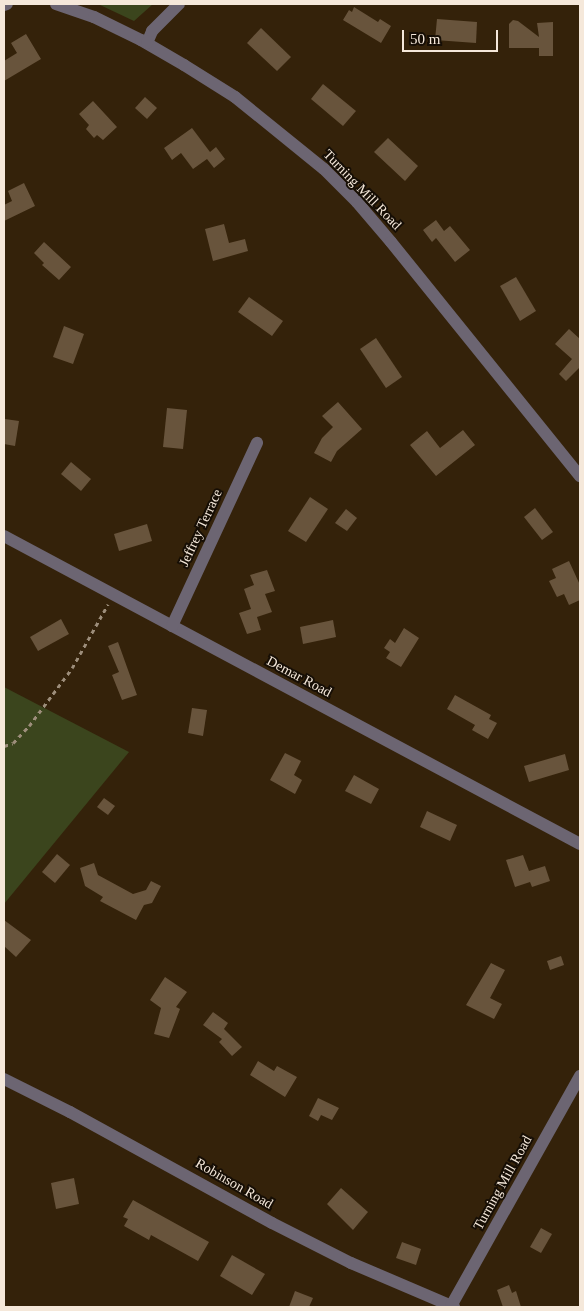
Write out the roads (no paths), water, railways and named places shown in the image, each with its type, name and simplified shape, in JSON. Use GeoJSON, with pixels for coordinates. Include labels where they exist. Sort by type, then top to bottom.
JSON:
{"type":"FeatureCollection","features":[{"type":"Feature","properties":{"kind":"street","name":"Turning Mill Road"},"geometry":{"type":"LineString","coordinates":[[56,4],[94,17],[147,43],[235,97],[324,170],[357,202],[402,255],[580,476]]}},
{"type":"Feature","properties":{"kind":"street"},"geometry":{"type":"LineString","coordinates":[[147,43],[152,32],[178,4]]}},
{"type":"Feature","properties":{"kind":"street","name":"Jeffrey Terrace"},"geometry":{"type":"LineString","coordinates":[[172,626],[257,443]]}},
{"type":"Feature","properties":{"kind":"street","name":"Demar Road"},"geometry":{"type":"LineString","coordinates":[[4,536],[580,844]]}},
{"type":"Feature","properties":{"kind":"street","name":"Turning Mill Road"},"geometry":{"type":"LineString","coordinates":[[453,1306],[580,1076]]}},
{"type":"Feature","properties":{"kind":"street","name":"Robinson Road"},"geometry":{"type":"LineString","coordinates":[[4,1079],[70,1112],[272,1223],[351,1263],[453,1306]]}}]}
